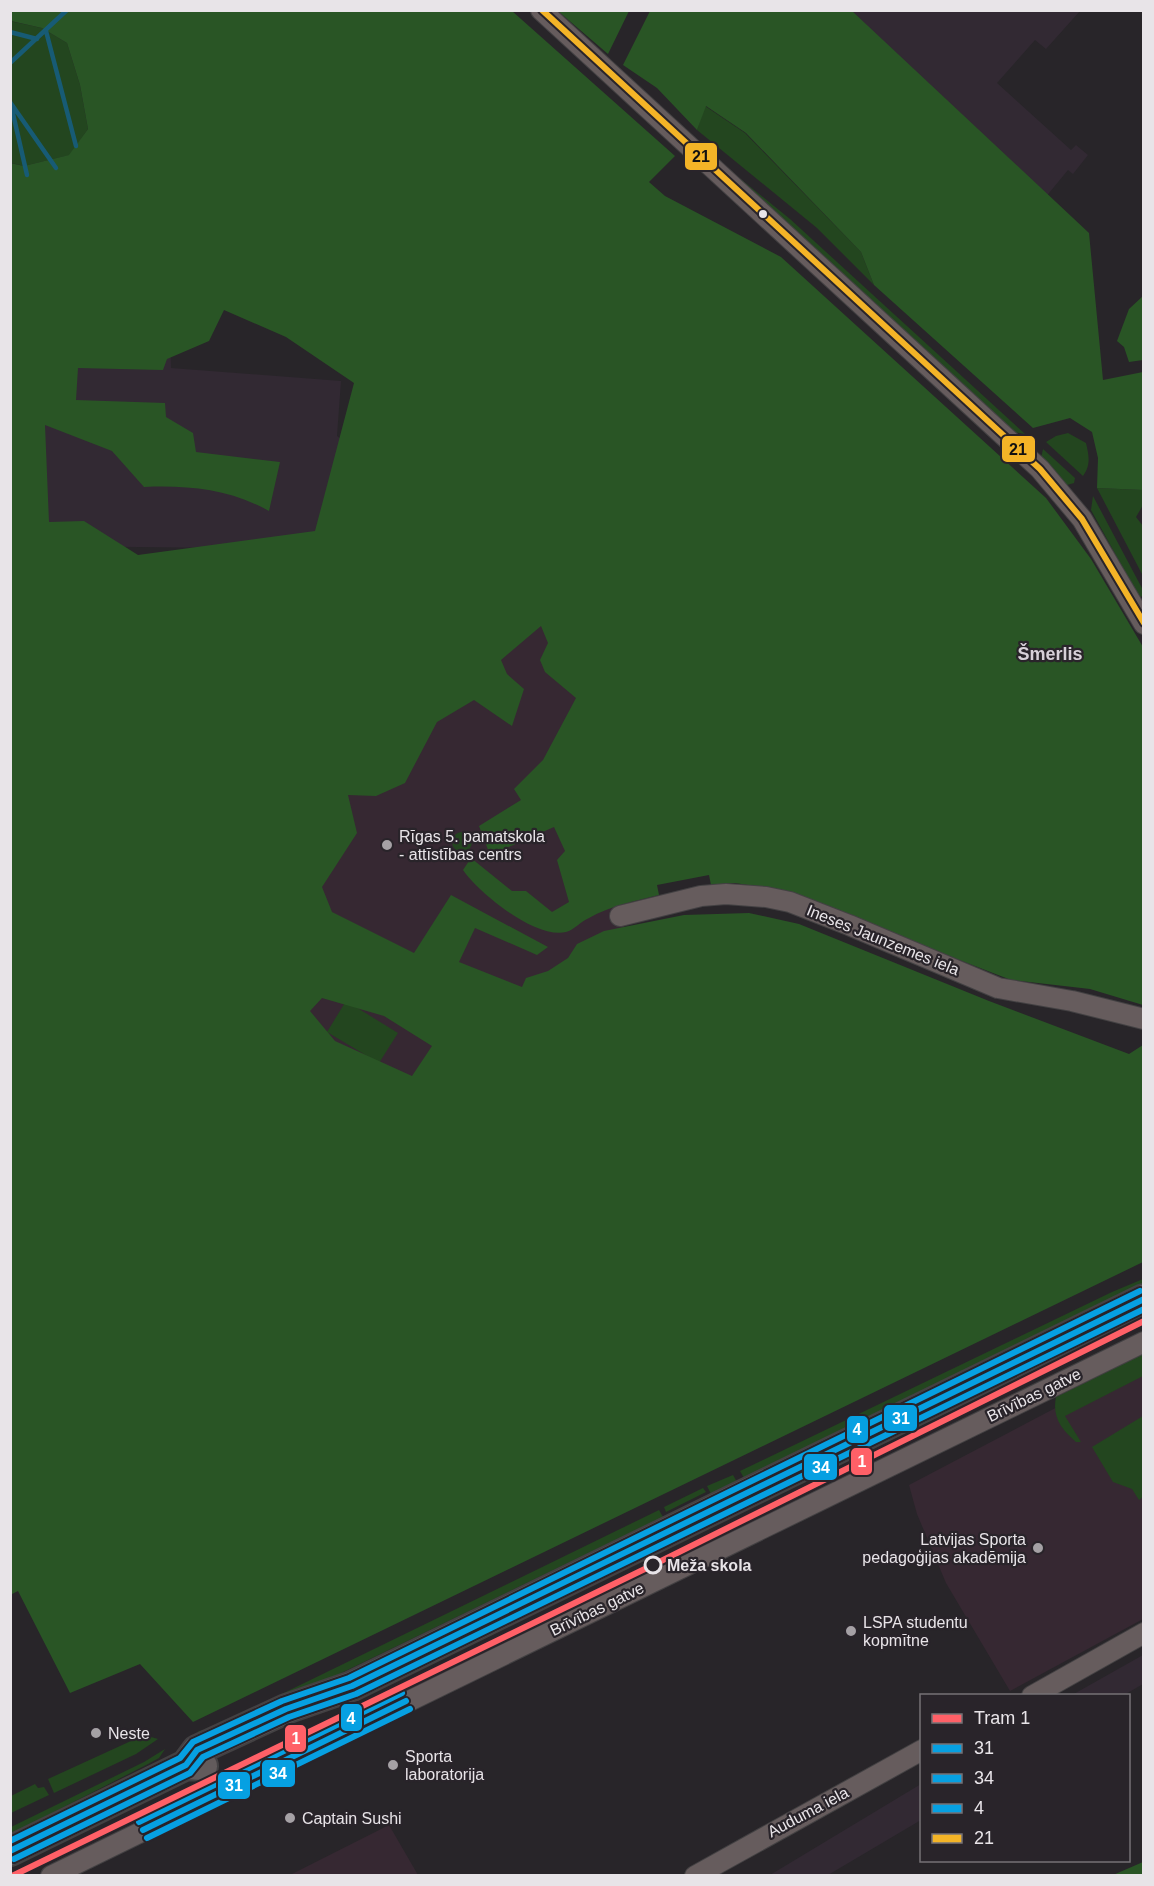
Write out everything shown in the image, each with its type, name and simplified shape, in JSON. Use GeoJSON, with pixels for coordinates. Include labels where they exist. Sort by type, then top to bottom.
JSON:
{"type":"FeatureCollection","features":[{"type":"Feature","properties":{"kind":"highway"},"geometry":{"type":"LineString","coordinates":[[10,1851],[186,1765],[197,1750],[286,1709],[352,1686],[1143,1299]]}},
{"type":"Feature","properties":{"kind":"street"},"geometry":{"type":"LineString","coordinates":[[541,10],[1040,470],[1082,519],[1143,624]]}},
{"type":"Feature","properties":{"kind":"street","name":"Ineses Jaunzemes iela"},"geometry":{"type":"LineString","coordinates":[[620,916],[701,896],[726,894],[766,897],[790,902],[839,921],[998,988],[1072,1001],[1143,1019]]}},
{"type":"Feature","properties":{"kind":"street","name":"Brīvības gatve"},"geometry":{"type":"LineString","coordinates":[[51,1875],[1143,1342]]}},
{"type":"Feature","properties":{"kind":"street"},"geometry":{"type":"LineString","coordinates":[[1034,1694],[1143,1633]]}},
{"type":"Feature","properties":{"kind":"street","name":"Auduma iela"},"geometry":{"type":"LineString","coordinates":[[695,1875],[920,1751]]}},
{"type":"Feature","properties":{"kind":"shaded area"},"geometry":{"type":"Polygon","coordinates":[[[823,11],[1080,11],[1046,49],[1035,40],[997,83],[1071,150],[1076,145],[1088,155],[1073,174],[1068,170],[1040,204],[823,11]]]}},
{"type":"Feature","properties":{"kind":"shaded area"},"geometry":{"type":"Polygon","coordinates":[[[45,256],[168,259],[171,368],[341,381],[337,436],[345,442],[318,549],[41,546],[45,256]]]}},
{"type":"Feature","properties":{"kind":"shaded area","name":"Rīgas 5. pamatskola - attīstības centrs"},"geometry":{"type":"Polygon","coordinates":[[[563,597],[602,880],[648,977],[289,1152],[265,762],[563,597]]]}},
{"type":"Feature","properties":{"kind":"shaded area","name":"Latvijas Sporta pedagoģijas akadēmija"},"geometry":{"type":"Polygon","coordinates":[[[1143,1362],[1143,1619],[1010,1691],[946,1583],[917,1514],[909,1485],[1143,1362]]]}},
{"type":"Feature","properties":{"kind":"shaded area"},"geometry":{"type":"Polygon","coordinates":[[[1143,1655],[1143,1684],[1126,1694],[1074,1694],[1143,1655]]]}},
{"type":"Feature","properties":{"kind":"shaded area"},"geometry":{"type":"Polygon","coordinates":[[[920,1785],[920,1821],[828,1875],[770,1875],[920,1785]]]}},
{"type":"Feature","properties":{"kind":"shaded area"},"geometry":{"type":"Polygon","coordinates":[[[389,1825],[418,1875],[290,1875],[389,1825]]]}},
{"type":"Feature","properties":{"kind":"green space"},"geometry":{"type":"Polygon","coordinates":[[[11,11],[512,11],[675,156],[649,182],[665,196],[781,257],[1046,498],[1091,559],[1143,647],[1143,1005],[1090,989],[1011,980],[779,890],[735,883],[711,885],[709,875],[657,885],[659,895],[605,910],[566,932],[553,932],[524,922],[494,902],[463,870],[471,858],[512,891],[526,891],[552,912],[569,902],[557,860],[565,851],[554,827],[490,855],[479,826],[521,800],[514,789],[543,760],[576,698],[545,672],[540,660],[548,643],[541,626],[501,660],[507,674],[524,689],[512,726],[474,700],[437,722],[405,783],[376,796],[348,795],[357,833],[322,887],[332,912],[414,953],[451,895],[548,947],[537,955],[475,928],[459,962],[522,987],[526,978],[548,971],[568,958],[577,944],[604,931],[684,915],[749,913],[799,924],[989,1001],[1129,1054],[1143,1045],[1143,1262],[193,1722],[140,1664],[70,1693],[18,1591],[10,1595],[10,163],[24,166],[69,155],[88,129],[80,85],[67,43],[42,28],[11,21],[11,11]],[[224,310],[209,341],[167,359],[163,370],[78,368],[76,400],[165,403],[166,417],[193,433],[196,452],[280,462],[269,511],[224,493],[192,488],[144,487],[112,451],[45,425],[49,522],[84,521],[138,555],[315,531],[354,383],[286,337],[224,310]],[[322,998],[310,1011],[335,1041],[412,1076],[432,1046],[384,1016],[322,998]]]}},
{"type":"Feature","properties":{"kind":"green space"},"geometry":{"type":"Polygon","coordinates":[[[558,11],[629,11],[608,54],[558,11]]]}},
{"type":"Feature","properties":{"kind":"green space"},"geometry":{"type":"Polygon","coordinates":[[[650,11],[852,11],[1089,233],[1103,380],[1143,372],[1143,490],[1097,488],[1098,458],[1092,432],[1070,418],[1033,428],[874,285],[861,252],[746,133],[706,106],[697,130],[657,88],[623,65],[650,11]]]}},
{"type":"Feature","properties":{"kind":"green space"},"geometry":{"type":"Polygon","coordinates":[[[10,21],[42,28],[67,43],[80,85],[88,129],[70,155],[24,166],[11,163],[10,21]]]}},
{"type":"Feature","properties":{"kind":"green space"},"geometry":{"type":"Polygon","coordinates":[[[705,106],[745,133],[861,252],[874,285],[817,228],[697,130],[705,106]]]}},
{"type":"Feature","properties":{"kind":"green space"},"geometry":{"type":"Polygon","coordinates":[[[716,159],[790,219],[1025,434],[1012,432],[716,159]]]}},
{"type":"Feature","properties":{"kind":"green space"},"geometry":{"type":"Polygon","coordinates":[[[1143,296],[1143,360],[1129,362],[1124,347],[1117,341],[1129,309],[1143,296]]]}},
{"type":"Feature","properties":{"kind":"green space"},"geometry":{"type":"Polygon","coordinates":[[[1068,433],[1086,443],[1089,460],[1083,476],[1046,442],[1068,433]]]}},
{"type":"Feature","properties":{"kind":"green space"},"geometry":{"type":"Polygon","coordinates":[[[1043,449],[1075,478],[1074,483],[1067,485],[1041,458],[1043,449]]]}},
{"type":"Feature","properties":{"kind":"green space"},"geometry":{"type":"Polygon","coordinates":[[[1097,488],[1143,490],[1143,505],[1136,517],[1143,526],[1143,576],[1097,488]]]}},
{"type":"Feature","properties":{"kind":"green space"},"geometry":{"type":"Polygon","coordinates":[[[1093,496],[1143,590],[1143,596],[1139,597],[1091,510],[1093,496]]]}},
{"type":"Feature","properties":{"kind":"green space"},"geometry":{"type":"Polygon","coordinates":[[[458,832],[466,832],[472,838],[472,846],[466,852],[458,852],[452,846],[452,838],[458,832]]]}},
{"type":"Feature","properties":{"kind":"green space"},"geometry":{"type":"Polygon","coordinates":[[[346,1001],[398,1033],[379,1063],[327,1032],[346,1001]]]}},
{"type":"Feature","properties":{"kind":"green space"},"geometry":{"type":"Polygon","coordinates":[[[1143,1279],[1143,1285],[1115,1299],[744,1478],[740,1471],[1112,1292],[1143,1279]]]}},
{"type":"Feature","properties":{"kind":"green space"},"geometry":{"type":"Polygon","coordinates":[[[1143,1354],[1143,1376],[1065,1416],[1081,1442],[1076,1442],[1059,1422],[1055,1411],[1056,1397],[1143,1354]]]}},
{"type":"Feature","properties":{"kind":"green space"},"geometry":{"type":"Polygon","coordinates":[[[1143,1416],[1143,1497],[1139,1500],[1132,1489],[1113,1482],[1092,1447],[1143,1416]]]}},
{"type":"Feature","properties":{"kind":"green space"},"geometry":{"type":"Polygon","coordinates":[[[733,1475],[737,1482],[711,1494],[707,1486],[733,1475]]]}},
{"type":"Feature","properties":{"kind":"green space"},"geometry":{"type":"Polygon","coordinates":[[[703,1488],[706,1492],[666,1512],[664,1507],[703,1488]]]}},
{"type":"Feature","properties":{"kind":"green space"},"geometry":{"type":"Polygon","coordinates":[[[659,1510],[663,1517],[211,1736],[200,1734],[198,1731],[208,1730],[659,1510]]]}},
{"type":"Feature","properties":{"kind":"green space"},"geometry":{"type":"Polygon","coordinates":[[[144,1735],[158,1739],[136,1754],[54,1793],[48,1779],[144,1735]]]}},
{"type":"Feature","properties":{"kind":"green space"},"geometry":{"type":"Polygon","coordinates":[[[165,1749],[159,1758],[11,1834],[11,1827],[144,1762],[165,1749]]]}},
{"type":"Feature","properties":{"kind":"green space"},"geometry":{"type":"Polygon","coordinates":[[[35,1784],[38,1788],[44,1787],[49,1795],[11,1813],[11,1796],[35,1784]]]}},
{"type":"Feature","properties":{"kind":"green space"},"geometry":{"type":"Polygon","coordinates":[[[1143,1862],[1143,1875],[1113,1875],[1143,1862]]]}},
{"type":"Feature","properties":{"kind":"waterway"},"geometry":{"type":"LineString","coordinates":[[10,63],[67,10]]}},
{"type":"Feature","properties":{"kind":"waterway"},"geometry":{"type":"LineString","coordinates":[[46,31],[76,146]]}},
{"type":"Feature","properties":{"kind":"waterway"},"geometry":{"type":"LineString","coordinates":[[10,32],[37,39]]}},
{"type":"Feature","properties":{"kind":"waterway"},"geometry":{"type":"LineString","coordinates":[[10,102],[56,168]]}},
{"type":"Feature","properties":{"kind":"waterway"},"geometry":{"type":"LineString","coordinates":[[11,105],[27,175]]}},
{"type":"Feature","properties":{"kind":"tram line","name":"1"},"geometry":{"type":"LineString","coordinates":[[12,1876],[653,1565],[1144,1321]]}},
{"type":"Feature","properties":{"kind":"transit line","name":"21"},"geometry":{"type":"LineString","coordinates":[[542,10],[1040,469],[1082,519],[1144,623]]}},
{"type":"Feature","properties":{"kind":"transit line","name":"4"},"geometry":{"type":"LineString","coordinates":[[10,1841],[180,1758],[193,1742],[282,1701],[349,1678],[1140,1291]]}},
{"type":"Feature","properties":{"kind":"transit line","name":"31"},"geometry":{"type":"LineString","coordinates":[[10,1851],[186,1765],[197,1750],[286,1709],[352,1686],[1144,1299]]}},
{"type":"Feature","properties":{"kind":"transit line","name":"34"},"geometry":{"type":"LineString","coordinates":[[14,1859],[190,1773],[203,1757],[289,1717],[356,1694],[1144,1309]]}},
{"type":"Feature","properties":{"kind":"transit line","name":"4"},"geometry":{"type":"LineString","coordinates":[[139,1822],[402,1693]]}},
{"type":"Feature","properties":{"kind":"transit line","name":"31"},"geometry":{"type":"LineString","coordinates":[[143,1830],[406,1701]]}},
{"type":"Feature","properties":{"kind":"transit line","name":"34"},"geometry":{"type":"LineString","coordinates":[[147,1838],[410,1709]]}},
{"type":"Feature","properties":{"kind":"place","name":"Rīgas 5. pamatskola - attīstības centrs"},"geometry":{"type":"Point","coordinates":[387,845]}},
{"type":"Feature","properties":{"kind":"place","name":"Latvijas Sporta pedagoģijas akadēmija"},"geometry":{"type":"Point","coordinates":[1038,1548]}},
{"type":"Feature","properties":{"kind":"place","name":"Meža skola"},"geometry":{"type":"Point","coordinates":[653,1565]}},
{"type":"Feature","properties":{"kind":"place","name":"LSPA studentu kopmītne"},"geometry":{"type":"Point","coordinates":[851,1631]}},
{"type":"Feature","properties":{"kind":"place","name":"Neste"},"geometry":{"type":"Point","coordinates":[96,1733]}},
{"type":"Feature","properties":{"kind":"place","name":"Sporta laboratorija"},"geometry":{"type":"Point","coordinates":[393,1765]}},
{"type":"Feature","properties":{"kind":"place","name":"Captain Sushi"},"geometry":{"type":"Point","coordinates":[290,1818]}},
{"type":"Feature","properties":{"kind":"district","name":"Šmerlis"},"geometry":{"type":"Point","coordinates":[1050,654]}}]}
